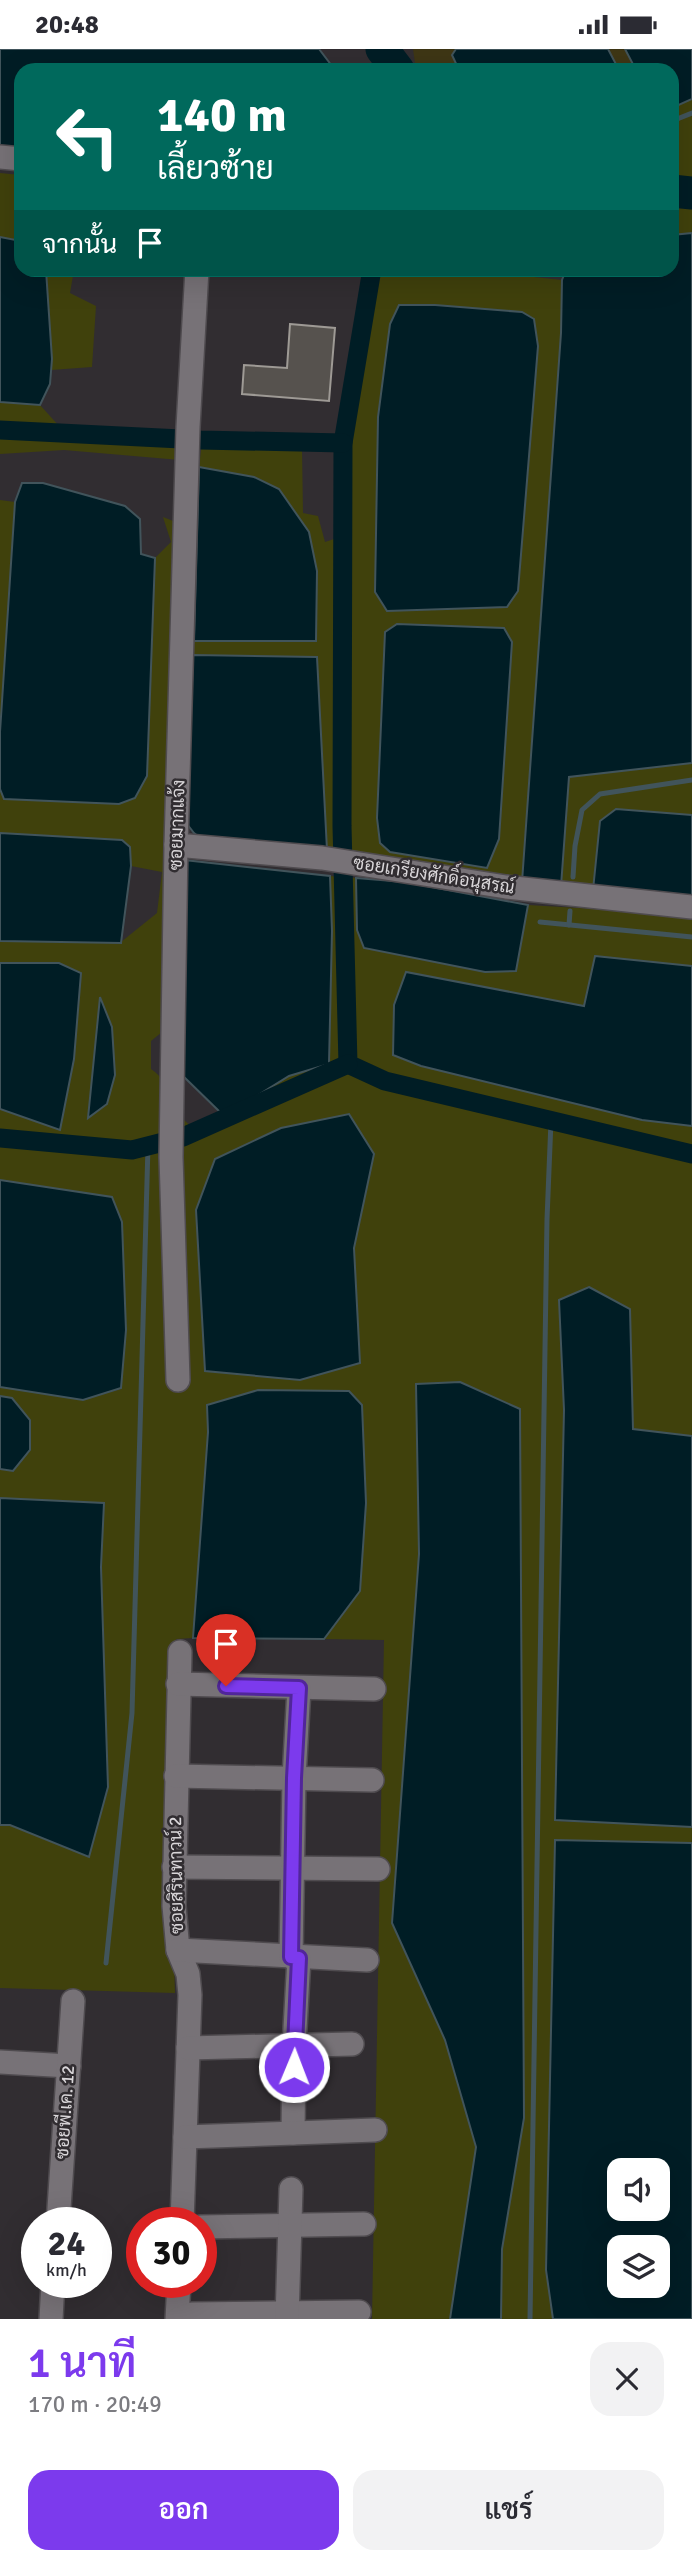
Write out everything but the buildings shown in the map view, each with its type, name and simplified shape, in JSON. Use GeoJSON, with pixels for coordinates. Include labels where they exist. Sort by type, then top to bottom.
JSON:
{"type":"FeatureCollection","features":[{"type":"Feature","properties":{"kind":"street","name":"ซอยมากแจ้ง"},"geometry":{"type":"LineString","coordinates":[[178,1380],[171,1157],[176,845],[188,427],[197,277]]}},
{"type":"Feature","properties":{"kind":"street","name":"ซอยเกรียงศักดิ์อนุสรณ์"},"geometry":{"type":"LineString","coordinates":[[176,845],[322,858],[506,887],[692,907]]}},
{"type":"Feature","properties":{"kind":"street","name":"ซอยสิรินทาวน์ 2"},"geometry":{"type":"LineString","coordinates":[[180,1652],[174,1867],[178,1950],[188,1974],[190,1995],[183,2207]]}},
{"type":"Feature","properties":{"kind":"street"},"geometry":{"type":"LineString","coordinates":[[178,1684],[374,1689]]}},
{"type":"Feature","properties":{"kind":"street"},"geometry":{"type":"LineString","coordinates":[[293,2133],[294,1778],[299,1688]]}},
{"type":"Feature","properties":{"kind":"street"},"geometry":{"type":"LineString","coordinates":[[176,1776],[372,1780]]}},
{"type":"Feature","properties":{"kind":"street"},"geometry":{"type":"LineString","coordinates":[[174,1867],[378,1869]]}},
{"type":"Feature","properties":{"kind":"street"},"geometry":{"type":"LineString","coordinates":[[178,1950],[367,1960]]}},
{"type":"Feature","properties":{"kind":"street","name":"ซอยพี.เค. 12"},"geometry":{"type":"LineString","coordinates":[[59,2207],[73,2001]]}},
{"type":"Feature","properties":{"kind":"street"},"geometry":{"type":"LineString","coordinates":[[188,2048],[352,2044]]}},
{"type":"Feature","properties":{"kind":"street"},"geometry":{"type":"LineString","coordinates":[[0,2062],[69,2066]]}},
{"type":"Feature","properties":{"kind":"street"},"geometry":{"type":"LineString","coordinates":[[185,2137],[375,2130]]}},
{"type":"Feature","properties":{"kind":"street"},"geometry":{"type":"LineString","coordinates":[[287,2316],[291,2189]]}},
{"type":"Feature","properties":{"kind":"street"},"geometry":{"type":"LineString","coordinates":[[217,2227],[364,2224]]}},
{"type":"Feature","properties":{"kind":"street"},"geometry":{"type":"LineString","coordinates":[[51,2319],[52,2298]]}},
{"type":"Feature","properties":{"kind":"street"},"geometry":{"type":"LineString","coordinates":[[178,2298],[177,2319],[191,2314],[287,2316],[359,2312]]}},
{"type":"Feature","properties":{"kind":"shaded area"},"geometry":{"type":"Polygon","coordinates":[[[692,99],[692,186],[679,185],[679,105],[692,99]]]}},
{"type":"Feature","properties":{"kind":"shaded area"},"geometry":{"type":"Polygon","coordinates":[[[0,173],[14,174],[14,240],[0,237],[0,173]]]}},
{"type":"Feature","properties":{"kind":"shaded area"},"geometry":{"type":"Polygon","coordinates":[[[679,202],[692,203],[692,233],[679,234],[679,202]]]}},
{"type":"Feature","properties":{"kind":"shaded area"},"geometry":{"type":"Polygon","coordinates":[[[46,277],[73,277],[70,293],[96,306],[92,367],[51,370],[46,277]]]}},
{"type":"Feature","properties":{"kind":"shaded area"},"geometry":{"type":"Polygon","coordinates":[[[375,277],[534,277],[562,280],[561,333],[522,882],[356,851],[327,850],[317,657],[193,655],[194,641],[316,641],[254,477],[199,467],[203,433],[302,448],[303,513],[318,516],[325,542],[352,533],[349,425],[375,277]]]}},
{"type":"Feature","properties":{"kind":"shaded area"},"geometry":{"type":"Polygon","coordinates":[[[0,402],[40,405],[59,426],[177,434],[180,460],[64,450],[0,454],[0,402]]]}},
{"type":"Feature","properties":{"kind":"shaded area"},"geometry":{"type":"Polygon","coordinates":[[[0,500],[15,502],[0,732],[0,500]]]}},
{"type":"Feature","properties":{"kind":"shaded area"},"geometry":{"type":"Polygon","coordinates":[[[163,517],[181,524],[167,1028],[151,1041],[151,1069],[159,1075],[185,1121],[192,1126],[242,1105],[289,1076],[329,1064],[332,931],[330,876],[356,878],[357,930],[524,919],[528,905],[692,919],[692,966],[595,956],[585,1006],[406,972],[394,1005],[394,1055],[421,1066],[642,1120],[692,1126],[692,1436],[633,1429],[559,1300],[564,1410],[556,1821],[692,1827],[692,1843],[555,1840],[546,2270],[553,2319],[502,2319],[502,2249],[524,2118],[416,1384],[419,1554],[392,1922],[445,2040],[476,2147],[450,2319],[372,2319],[384,1640],[324,1639],[360,1591],[366,1503],[362,1405],[207,1405],[208,1432],[193,1638],[176,1639],[166,1711],[175,1993],[0,1988],[0,1825],[10,1825],[89,1857],[108,1787],[101,1567],[104,1504],[0,1498],[0,1469],[13,1470],[30,1450],[30,1420],[12,1398],[0,1396],[0,1387],[83,1400],[121,1389],[126,1330],[122,1222],[112,1197],[0,1180],[0,1109],[60,1129],[59,963],[0,963],[0,941],[121,942],[157,913],[162,872],[131,866],[130,847],[122,840],[0,833],[0,789],[5,799],[119,804],[135,797],[147,776],[155,558],[171,542],[163,517]],[[100,999],[88,1117],[112,1027],[100,999]],[[281,1128],[360,1362],[354,1248],[374,1154],[281,1128]]]}},
{"type":"Feature","properties":{"kind":"shaded area"},"geometry":{"type":"Polygon","coordinates":[[[692,763],[692,815],[616,809],[593,890],[561,886],[569,777],[692,763]]]}},
{"type":"Feature","properties":{"kind":"sand"},"geometry":{"type":"Polygon","coordinates":[[[413,49],[456,49],[452,55],[456,63],[415,63],[413,49]]]}},
{"type":"Feature","properties":{"kind":"sand"},"geometry":{"type":"Polygon","coordinates":[[[608,49],[625,49],[632,63],[615,63],[608,49]]]}},
{"type":"Feature","properties":{"kind":"water"},"geometry":{"type":"Polygon","coordinates":[[[0,49],[319,49],[330,63],[14,63],[14,147],[0,146],[0,49]]]}},
{"type":"Feature","properties":{"kind":"water"},"geometry":{"type":"Polygon","coordinates":[[[456,49],[608,49],[615,63],[456,63],[452,55],[456,49]]]}},
{"type":"Feature","properties":{"kind":"water"},"geometry":{"type":"Polygon","coordinates":[[[625,49],[692,49],[692,99],[679,105],[679,63],[632,63],[625,49]]]}},
{"type":"Feature","properties":{"kind":"water"},"geometry":{"type":"Polygon","coordinates":[[[692,233],[692,763],[569,777],[561,886],[522,882],[561,333],[562,280],[563,277],[679,277],[679,234],[692,233]]]}},
{"type":"Feature","properties":{"kind":"water"},"geometry":{"type":"Polygon","coordinates":[[[0,237],[14,240],[14,277],[46,277],[52,359],[50,384],[40,405],[0,402],[0,237]]]}},
{"type":"Feature","properties":{"kind":"water"},"geometry":{"type":"Polygon","coordinates":[[[399,305],[522,312],[534,319],[538,346],[518,591],[507,607],[387,611],[375,592],[378,417],[390,324],[399,305]]]}},
{"type":"Feature","properties":{"kind":"water"},"geometry":{"type":"Polygon","coordinates":[[[199,467],[254,477],[279,489],[309,532],[317,571],[316,641],[194,641],[199,467]]]}},
{"type":"Feature","properties":{"kind":"water"},"geometry":{"type":"Polygon","coordinates":[[[22,483],[43,483],[125,506],[140,519],[141,554],[155,558],[147,776],[135,798],[119,804],[4,799],[0,789],[0,732],[15,502],[22,483]]]}},
{"type":"Feature","properties":{"kind":"water"},"geometry":{"type":"Polygon","coordinates":[[[397,624],[504,628],[512,642],[499,839],[487,868],[390,852],[380,843],[377,818],[385,632],[397,624]]]}},
{"type":"Feature","properties":{"kind":"water"},"geometry":{"type":"Polygon","coordinates":[[[193,655],[317,657],[327,850],[203,840],[187,824],[193,655]]]}},
{"type":"Feature","properties":{"kind":"water"},"geometry":{"type":"Polygon","coordinates":[[[616,809],[692,815],[692,899],[593,890],[600,821],[616,809]]]}},
{"type":"Feature","properties":{"kind":"water"},"geometry":{"type":"Polygon","coordinates":[[[0,833],[122,840],[130,847],[131,866],[121,943],[0,941],[0,833]]]}},
{"type":"Feature","properties":{"kind":"water"},"geometry":{"type":"Polygon","coordinates":[[[184,860],[330,876],[332,931],[329,1064],[289,1076],[222,1114],[181,1074],[184,860]]]}},
{"type":"Feature","properties":{"kind":"water"},"geometry":{"type":"Polygon","coordinates":[[[356,878],[405,882],[528,905],[516,971],[485,972],[364,948],[357,930],[356,878]]]}},
{"type":"Feature","properties":{"kind":"water"},"geometry":{"type":"Polygon","coordinates":[[[595,956],[692,966],[692,1126],[642,1120],[421,1066],[393,1055],[394,1005],[406,972],[584,1006],[595,956]]]}},
{"type":"Feature","properties":{"kind":"water"},"geometry":{"type":"Polygon","coordinates":[[[0,963],[59,963],[81,973],[74,1059],[60,1130],[0,1109],[0,963]]]}},
{"type":"Feature","properties":{"kind":"water"},"geometry":{"type":"Polygon","coordinates":[[[100,997],[112,1027],[115,1075],[107,1104],[88,1118],[100,997]]]}},
{"type":"Feature","properties":{"kind":"water"},"geometry":{"type":"Polygon","coordinates":[[[349,1114],[374,1154],[354,1248],[360,1363],[300,1380],[205,1371],[196,1210],[215,1159],[281,1128],[349,1114]]]}},
{"type":"Feature","properties":{"kind":"water"},"geometry":{"type":"Polygon","coordinates":[[[0,1180],[112,1197],[122,1222],[126,1330],[121,1388],[83,1400],[0,1387],[0,1180]]]}},
{"type":"Feature","properties":{"kind":"water"},"geometry":{"type":"Polygon","coordinates":[[[589,1287],[630,1309],[633,1429],[692,1436],[692,1827],[555,1820],[564,1410],[559,1300],[589,1287]]]}},
{"type":"Feature","properties":{"kind":"water"},"geometry":{"type":"Polygon","coordinates":[[[460,1382],[520,1409],[524,2118],[502,2249],[501,2319],[450,2319],[476,2147],[445,2040],[392,1923],[419,1554],[416,1384],[460,1382]]]}},
{"type":"Feature","properties":{"kind":"water"},"geometry":{"type":"Polygon","coordinates":[[[258,1390],[349,1391],[362,1405],[366,1503],[360,1591],[324,1639],[193,1638],[208,1432],[207,1405],[258,1390]]]}},
{"type":"Feature","properties":{"kind":"water"},"geometry":{"type":"Polygon","coordinates":[[[0,1396],[12,1398],[30,1420],[30,1450],[13,1471],[0,1469],[0,1396]]]}},
{"type":"Feature","properties":{"kind":"water"},"geometry":{"type":"Polygon","coordinates":[[[0,1498],[104,1503],[101,1567],[108,1787],[89,1857],[10,1825],[0,1825],[0,1498]]]}},
{"type":"Feature","properties":{"kind":"water"},"geometry":{"type":"Polygon","coordinates":[[[555,1840],[692,1843],[692,2319],[553,2319],[546,2270],[555,1840]]]}},
{"type":"Feature","properties":{"kind":"waterway"},"geometry":{"type":"LineString","coordinates":[[382,49],[393,63]]}},
{"type":"Feature","properties":{"kind":"waterway"},"geometry":{"type":"LineString","coordinates":[[386,55],[396,49]]}},
{"type":"Feature","properties":{"kind":"waterway"},"geometry":{"type":"LineString","coordinates":[[679,118],[692,113]]}},
{"type":"Feature","properties":{"kind":"waterway"},"geometry":{"type":"LineString","coordinates":[[679,192],[692,193]]}},
{"type":"Feature","properties":{"kind":"waterway"},"geometry":{"type":"LineString","coordinates":[[371,277],[343,443],[342,826],[348,1064],[385,1081],[692,1154]]}},
{"type":"Feature","properties":{"kind":"waterway"},"geometry":{"type":"LineString","coordinates":[[0,430],[201,440],[343,443]]}},
{"type":"Feature","properties":{"kind":"waterway"},"geometry":{"type":"LineString","coordinates":[[573,877],[575,846],[582,810],[600,794],[692,780]]}},
{"type":"Feature","properties":{"kind":"waterway"},"geometry":{"type":"LineString","coordinates":[[569,925],[570,911]]}},
{"type":"Feature","properties":{"kind":"waterway"},"geometry":{"type":"LineString","coordinates":[[540,922],[692,937]]}},
{"type":"Feature","properties":{"kind":"waterway"},"geometry":{"type":"LineString","coordinates":[[0,1138],[132,1150],[183,1137],[348,1064]]}},
{"type":"Feature","properties":{"kind":"waterway"},"geometry":{"type":"LineString","coordinates":[[530,2319],[547,1219],[551,1121]]}},
{"type":"Feature","properties":{"kind":"waterway"},"geometry":{"type":"LineString","coordinates":[[106,1963],[132,1713],[148,1146]]}},
{"type":"Feature","properties":{"kind":"route"},"geometry":{"type":"LineString","coordinates":[[226,1686],[299,1688],[294,1778],[291,1957],[299,1958],[294,2067]]}}]}
